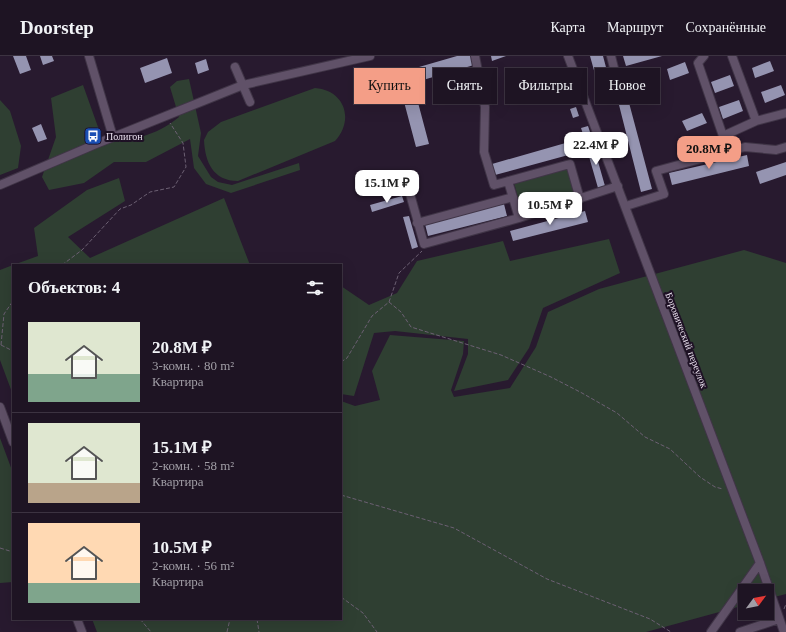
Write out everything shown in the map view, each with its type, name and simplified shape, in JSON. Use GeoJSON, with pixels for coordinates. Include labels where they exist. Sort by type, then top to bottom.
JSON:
{"type":"FeatureCollection","features":[{"type":"Feature","properties":{"kind":"street"},"geometry":{"type":"LineString","coordinates":[[89,56],[113,137]]}},
{"type":"Feature","properties":{"kind":"street"},"geometry":{"type":"LineString","coordinates":[[0,185],[113,137],[243,85],[370,56]]}},
{"type":"Feature","properties":{"kind":"street"},"geometry":{"type":"LineString","coordinates":[[475,56],[485,107],[485,132],[482,144],[486,163],[494,185],[570,164],[580,198]]}},
{"type":"Feature","properties":{"kind":"street","name":"Боровический переулок"},"geometry":{"type":"LineString","coordinates":[[568,56],[760,562],[784,632]]}},
{"type":"Feature","properties":{"kind":"street"},"geometry":{"type":"LineString","coordinates":[[611,56],[614,68]]}},
{"type":"Feature","properties":{"kind":"street"},"geometry":{"type":"LineString","coordinates":[[704,56],[698,62],[723,136],[725,153]]}},
{"type":"Feature","properties":{"kind":"street"},"geometry":{"type":"LineString","coordinates":[[732,56],[756,121]]}},
{"type":"Feature","properties":{"kind":"street"},"geometry":{"type":"LineString","coordinates":[[235,67],[250,102]]}},
{"type":"Feature","properties":{"kind":"street"},"geometry":{"type":"LineString","coordinates":[[723,136],[756,121],[786,113]]}},
{"type":"Feature","properties":{"kind":"street"},"geometry":{"type":"LineString","coordinates":[[626,206],[664,194],[656,171],[745,147],[776,150],[786,147]]}},
{"type":"Feature","properties":{"kind":"street"},"geometry":{"type":"LineString","coordinates":[[405,176],[424,244],[519,218],[618,186]]}},
{"type":"Feature","properties":{"kind":"street"},"geometry":{"type":"LineString","coordinates":[[508,181],[519,218]]}},
{"type":"Feature","properties":{"kind":"street"},"geometry":{"type":"LineString","coordinates":[[417,222],[513,197]]}},
{"type":"Feature","properties":{"kind":"street"},"geometry":{"type":"LineString","coordinates":[[0,406],[12,439]]}},
{"type":"Feature","properties":{"kind":"street"},"geometry":{"type":"LineString","coordinates":[[711,632],[760,562]]}},
{"type":"Feature","properties":{"kind":"street"},"geometry":{"type":"LineString","coordinates":[[740,632],[780,619]]}},
{"type":"Feature","properties":{"kind":"street"},"geometry":{"type":"LineString","coordinates":[[78,620],[82,632]]}},
{"type":"Feature","properties":{"kind":"path"},"geometry":{"type":"LineString","coordinates":[[63,264],[82,250],[120,209],[131,205],[150,192],[174,187],[186,167],[183,143],[166,116]]}},
{"type":"Feature","properties":{"kind":"path"},"geometry":{"type":"LineString","coordinates":[[342,361],[347,358],[372,316],[389,302],[399,273],[421,252],[424,244]]}},
{"type":"Feature","properties":{"kind":"path"},"geometry":{"type":"LineString","coordinates":[[12,302],[4,314],[0,345],[12,351]]}},
{"type":"Feature","properties":{"kind":"path"},"geometry":{"type":"LineString","coordinates":[[389,302],[401,312],[411,327],[501,355],[551,377],[582,393],[617,413],[645,437],[670,449],[700,477],[715,487],[733,491]]}},
{"type":"Feature","properties":{"kind":"path"},"geometry":{"type":"LineString","coordinates":[[342,495],[454,528],[546,579],[650,618],[672,632]]}},
{"type":"Feature","properties":{"kind":"path"},"geometry":{"type":"LineString","coordinates":[[0,548],[12,552]]}},
{"type":"Feature","properties":{"kind":"path"},"geometry":{"type":"LineString","coordinates":[[342,598],[363,613],[377,632]]}},
{"type":"Feature","properties":{"kind":"path"},"geometry":{"type":"LineString","coordinates":[[141,620],[151,632]]}},
{"type":"Feature","properties":{"kind":"path"},"geometry":{"type":"LineString","coordinates":[[227,632],[230,620]]}},
{"type":"Feature","properties":{"kind":"path"},"geometry":{"type":"LineString","coordinates":[[257,620],[259,632]]}},
{"type":"Feature","properties":{"kind":"green space"},"geometry":{"type":"Polygon","coordinates":[[[189,79],[201,133],[198,156],[211,177],[218,182],[232,185],[299,163],[300,170],[231,193],[206,184],[194,168],[190,139],[146,162],[114,162],[84,183],[49,190],[42,177],[56,137],[51,98],[83,85],[103,141],[124,140],[152,133],[170,124],[179,117],[170,87],[177,81],[189,79]]]}},
{"type":"Feature","properties":{"kind":"green space"},"geometry":{"type":"Polygon","coordinates":[[[315,88],[325,90],[333,94],[343,107],[345,115],[344,124],[335,141],[238,181],[222,178],[212,169],[206,156],[204,140],[208,132],[221,122],[315,88]]]}},
{"type":"Feature","properties":{"kind":"green space"},"geometry":{"type":"Polygon","coordinates":[[[0,100],[10,111],[21,146],[18,168],[0,175],[0,100]]]}},
{"type":"Feature","properties":{"kind":"green space"},"geometry":{"type":"Polygon","coordinates":[[[569,168],[578,197],[523,215],[514,183],[569,168]]]}},
{"type":"Feature","properties":{"kind":"green space"},"geometry":{"type":"Polygon","coordinates":[[[119,178],[125,201],[68,237],[90,258],[224,198],[250,264],[16,264],[38,256],[34,228],[87,190],[119,178]]]}},
{"type":"Feature","properties":{"kind":"green space"},"geometry":{"type":"Polygon","coordinates":[[[609,239],[620,273],[543,308],[529,348],[508,380],[454,391],[468,354],[468,339],[395,331],[374,333],[354,396],[342,394],[342,287],[369,305],[397,293],[417,261],[503,241],[510,261],[609,239]]]}},
{"type":"Feature","properties":{"kind":"green space"},"geometry":{"type":"Polygon","coordinates":[[[744,250],[786,263],[786,594],[774,597],[774,584],[738,584],[738,607],[646,632],[97,632],[92,620],[342,620],[342,401],[355,406],[380,400],[372,371],[390,335],[464,341],[463,354],[451,390],[454,397],[510,388],[536,347],[548,312],[599,289],[744,250]]]}},
{"type":"Feature","properties":{"kind":"green space"},"geometry":{"type":"Polygon","coordinates":[[[12,265],[12,392],[0,360],[0,270],[12,265]]]}},
{"type":"Feature","properties":{"kind":"green space"},"geometry":{"type":"Polygon","coordinates":[[[0,438],[12,470],[12,582],[0,583],[0,438]]]}},
{"type":"Feature","properties":{"kind":"building"},"geometry":{"type":"Polygon","coordinates":[[[13,56],[26,56],[31,70],[20,74],[13,56]]]}},
{"type":"Feature","properties":{"kind":"building"},"geometry":{"type":"Polygon","coordinates":[[[40,56],[52,56],[54,61],[43,65],[40,56]]]}},
{"type":"Feature","properties":{"kind":"building"},"geometry":{"type":"Polygon","coordinates":[[[457,56],[472,56],[474,65],[464,68],[433,68],[433,77],[425,79],[425,68],[419,67],[457,56]]]}},
{"type":"Feature","properties":{"kind":"building"},"geometry":{"type":"Polygon","coordinates":[[[491,56],[506,56],[492,61],[491,56]]]}},
{"type":"Feature","properties":{"kind":"building"},"geometry":{"type":"Polygon","coordinates":[[[590,56],[603,56],[606,68],[595,68],[595,74],[590,56]]]}},
{"type":"Feature","properties":{"kind":"building"},"geometry":{"type":"Polygon","coordinates":[[[623,56],[662,56],[626,66],[623,56]]]}},
{"type":"Feature","properties":{"kind":"building"},"geometry":{"type":"Polygon","coordinates":[[[167,58],[172,73],[145,83],[140,68],[167,58]]]}},
{"type":"Feature","properties":{"kind":"building"},"geometry":{"type":"Polygon","coordinates":[[[206,59],[209,70],[198,74],[195,63],[206,59]]]}},
{"type":"Feature","properties":{"kind":"building"},"geometry":{"type":"Polygon","coordinates":[[[770,61],[774,71],[755,78],[752,68],[770,61]]]}},
{"type":"Feature","properties":{"kind":"building"},"geometry":{"type":"Polygon","coordinates":[[[685,62],[689,73],[670,80],[667,69],[685,62]]]}},
{"type":"Feature","properties":{"kind":"building"},"geometry":{"type":"Polygon","coordinates":[[[730,75],[734,86],[715,93],[711,82],[730,75]]]}},
{"type":"Feature","properties":{"kind":"building"},"geometry":{"type":"Polygon","coordinates":[[[781,85],[785,95],[765,103],[761,92],[781,85]]]}},
{"type":"Feature","properties":{"kind":"building"},"geometry":{"type":"Polygon","coordinates":[[[739,100],[743,111],[723,119],[719,107],[739,100]]]}},
{"type":"Feature","properties":{"kind":"building"},"geometry":{"type":"Polygon","coordinates":[[[405,104],[418,104],[429,144],[416,147],[405,104]]]}},
{"type":"Feature","properties":{"kind":"building"},"geometry":{"type":"Polygon","coordinates":[[[619,104],[629,104],[652,189],[641,192],[619,104]]]}},
{"type":"Feature","properties":{"kind":"building"},"geometry":{"type":"Polygon","coordinates":[[[576,107],[579,116],[573,118],[570,109],[576,107]]]}},
{"type":"Feature","properties":{"kind":"building"},"geometry":{"type":"Polygon","coordinates":[[[702,113],[707,123],[687,131],[682,121],[702,113]]]}},
{"type":"Feature","properties":{"kind":"building"},"geometry":{"type":"Polygon","coordinates":[[[41,124],[47,139],[38,142],[32,128],[41,124]]]}},
{"type":"Feature","properties":{"kind":"building"},"geometry":{"type":"Polygon","coordinates":[[[588,126],[591,135],[584,137],[581,128],[588,126]]]}},
{"type":"Feature","properties":{"kind":"building"},"geometry":{"type":"Polygon","coordinates":[[[569,142],[572,154],[495,175],[492,164],[569,142]]]}},
{"type":"Feature","properties":{"kind":"building"},"geometry":{"type":"Polygon","coordinates":[[[593,144],[605,186],[598,188],[586,146],[593,144]]]}},
{"type":"Feature","properties":{"kind":"building"},"geometry":{"type":"Polygon","coordinates":[[[747,155],[749,166],[672,185],[669,173],[747,155]]]}},
{"type":"Feature","properties":{"kind":"building"},"geometry":{"type":"Polygon","coordinates":[[[786,162],[786,175],[760,184],[756,172],[786,162]]]}},
{"type":"Feature","properties":{"kind":"building"},"geometry":{"type":"Polygon","coordinates":[[[402,196],[404,202],[372,212],[370,205],[402,196]]]}},
{"type":"Feature","properties":{"kind":"building"},"geometry":{"type":"Polygon","coordinates":[[[504,204],[507,216],[428,236],[425,224],[504,204]]]}},
{"type":"Feature","properties":{"kind":"building"},"geometry":{"type":"Polygon","coordinates":[[[585,211],[588,222],[513,241],[510,231],[585,211]]]}},
{"type":"Feature","properties":{"kind":"building"},"geometry":{"type":"Polygon","coordinates":[[[409,216],[418,247],[412,249],[403,217],[409,216]]]}},
{"type":"Feature","properties":{"kind":"place","name":"Полигон"},"geometry":{"type":"Point","coordinates":[93,136]}}]}
